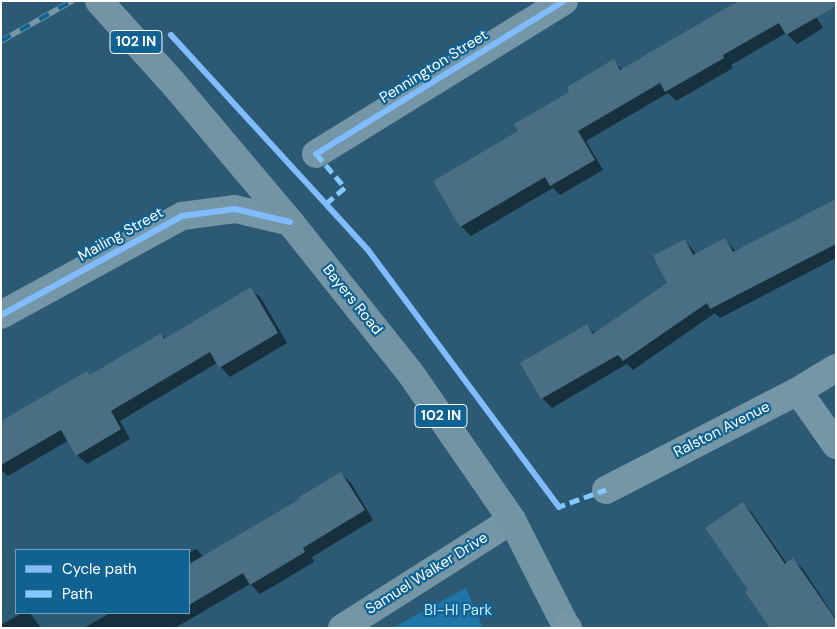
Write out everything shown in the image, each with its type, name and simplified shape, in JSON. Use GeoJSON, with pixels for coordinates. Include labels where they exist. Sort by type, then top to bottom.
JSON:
{"type":"FeatureCollection","features":[{"type":"Feature","properties":{"kind":"main road","name":"Bayers Road"},"geometry":{"type":"LineString","coordinates":[[99,1],[174,83],[290,222],[412,374],[512,520],[567,627]]}},
{"type":"Feature","properties":{"kind":"street","name":"Pennington Street"},"geometry":{"type":"LineString","coordinates":[[316,154],[564,1]]}},
{"type":"Feature","properties":{"kind":"street","name":"Mailing Street"},"geometry":{"type":"LineString","coordinates":[[1,315],[182,216],[235,209],[290,222]]}},
{"type":"Feature","properties":{"kind":"street","name":"Ralston Avenue"},"geometry":{"type":"LineString","coordinates":[[606,490],[798,391],[836,368]]}},
{"type":"Feature","properties":{"kind":"street"},"geometry":{"type":"LineString","coordinates":[[798,391],[836,444]]}},
{"type":"Feature","properties":{"kind":"street","name":"Samuel Walker Drive"},"geometry":{"type":"LineString","coordinates":[[342,628],[512,520]]}},
{"type":"Feature","properties":{"kind":"green space","name":"BI-HI Park"},"geometry":{"type":"Polygon","coordinates":[[[466,588],[483,628],[393,628],[466,588]]]}},
{"type":"Feature","properties":{"kind":"building"},"geometry":{"type":"Polygon","coordinates":[[[738,1],[836,1],[836,6],[786,35],[779,23],[723,55],[724,58],[665,92],[660,83],[578,131],[595,160],[550,186],[545,177],[460,227],[433,181],[518,131],[514,124],[569,92],[567,87],[614,59],[620,70],[738,1]]]}},
{"type":"Feature","properties":{"kind":"building"},"geometry":{"type":"Polygon","coordinates":[[[836,199],[836,244],[710,309],[707,303],[623,361],[618,355],[541,399],[520,363],[587,324],[593,334],[667,283],[653,256],[685,239],[693,255],[725,238],[733,252],[836,199]]]}},
{"type":"Feature","properties":{"kind":"building"},"geometry":{"type":"Polygon","coordinates":[[[251,287],[278,333],[219,368],[210,352],[111,411],[121,429],[76,456],[61,430],[1,465],[1,421],[87,371],[90,375],[161,333],[164,339],[251,287]]]}},
{"type":"Feature","properties":{"kind":"building"},"geometry":{"type":"Polygon","coordinates":[[[341,472],[365,510],[303,548],[305,552],[250,585],[243,573],[190,604],[190,563],[300,499],[299,497],[341,472]]]}},
{"type":"Feature","properties":{"kind":"building"},"geometry":{"type":"Polygon","coordinates":[[[743,502],[785,564],[793,558],[836,620],[836,628],[770,628],[745,592],[748,590],[705,528],[743,502]]]}},
{"type":"Feature","properties":{"kind":"railway"},"geometry":{"type":"LineString","coordinates":[[1,41],[72,1]]}},
{"type":"Feature","properties":{"kind":"marked path"},"geometry":{"type":"LineString","coordinates":[[316,154],[345,188],[326,204]]}},
{"type":"Feature","properties":{"kind":"marked path"},"geometry":{"type":"LineString","coordinates":[[557,504],[559,507],[606,490]]}},
{"type":"Feature","properties":{"kind":"cycle path"},"geometry":{"type":"LineString","coordinates":[[316,154],[564,1]]}},
{"type":"Feature","properties":{"kind":"cycle path"},"geometry":{"type":"LineString","coordinates":[[171,35],[368,250],[559,507]]}},
{"type":"Feature","properties":{"kind":"cycle path"},"geometry":{"type":"LineString","coordinates":[[1,315],[182,216],[235,209],[290,222]]}}]}
